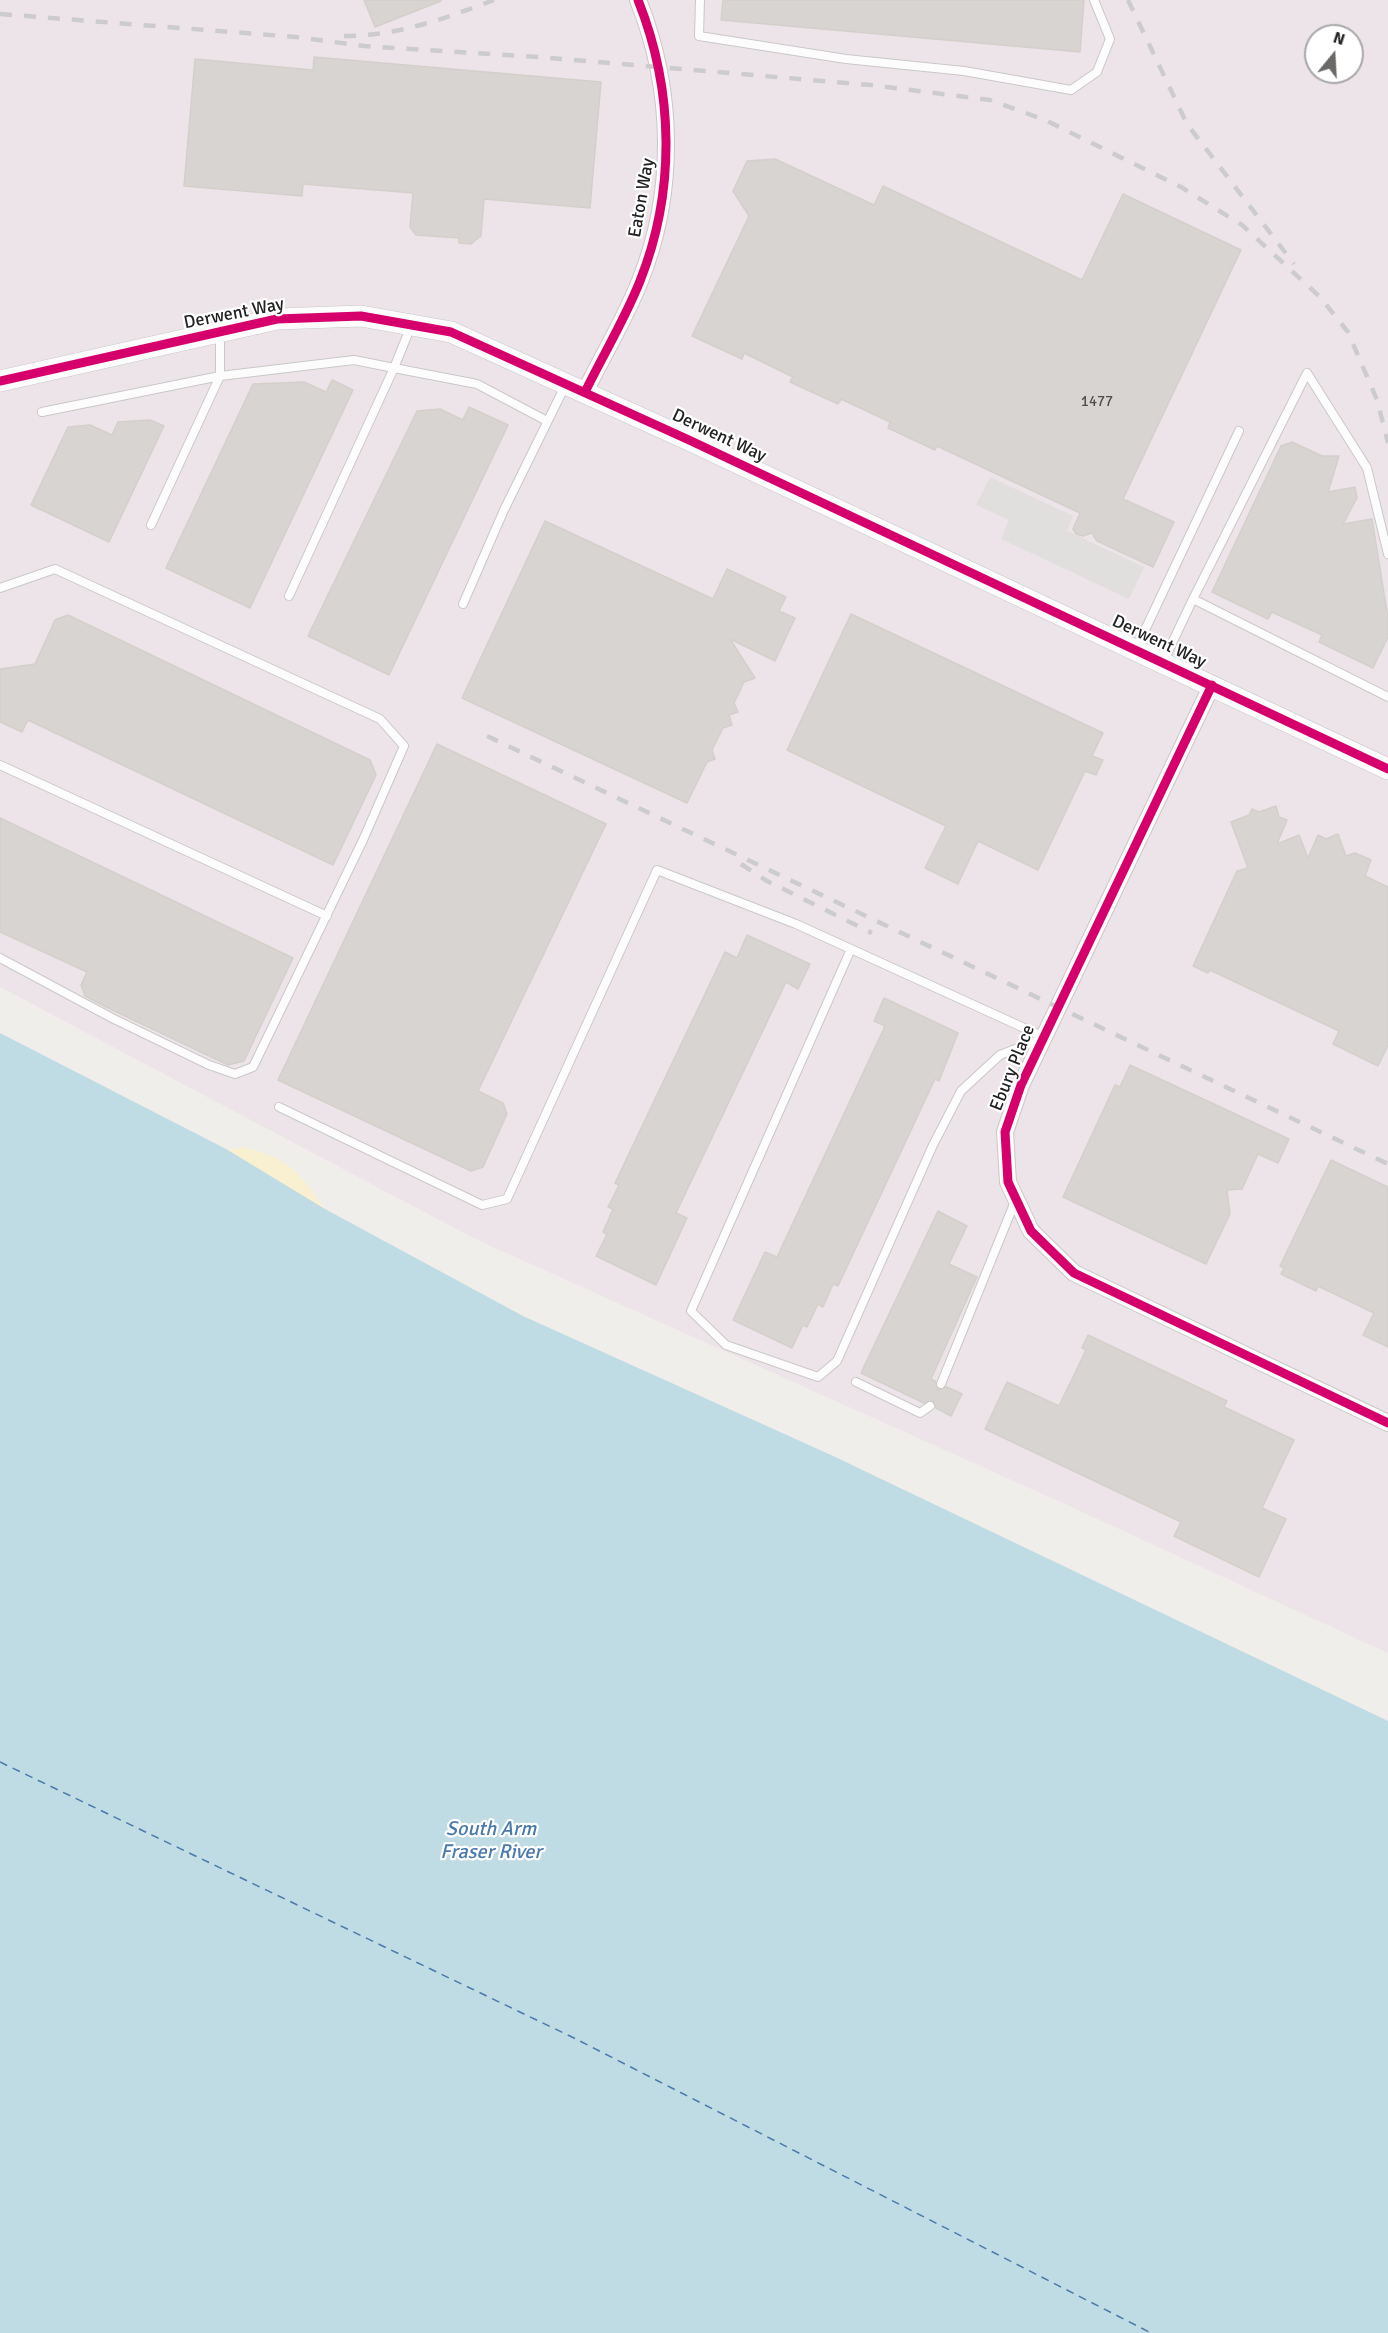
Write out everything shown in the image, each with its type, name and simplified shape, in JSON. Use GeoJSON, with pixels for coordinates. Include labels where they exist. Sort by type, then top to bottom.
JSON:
{"type":"FeatureCollection","features":[{"type":"Feature","properties":{"kind":"street","name":"Eaton Way"},"geometry":{"type":"LineString","coordinates":[[576,388],[640,281],[658,222],[668,161],[660,68],[638,0]]}},
{"type":"Feature","properties":{"kind":"street","name":"Derwent Way"},"geometry":{"type":"LineString","coordinates":[[0,381],[277,319],[361,316],[451,332],[576,388],[1388,768]]}},
{"type":"Feature","properties":{"kind":"street","name":"Ebury Place"},"geometry":{"type":"LineString","coordinates":[[1212,685],[1021,1085],[1005,1132],[1008,1182],[1031,1231],[1074,1273],[1388,1423]]}},
{"type":"Feature","properties":{"kind":"lane"},"geometry":{"type":"LineString","coordinates":[[700,0],[699,36],[846,59],[964,70],[1071,90],[1097,72],[1110,39],[1094,0]]}},
{"type":"Feature","properties":{"kind":"lane"},"geometry":{"type":"LineString","coordinates":[[289,596],[412,325]]}},
{"type":"Feature","properties":{"kind":"lane"},"geometry":{"type":"LineString","coordinates":[[151,525],[220,376],[220,332]]}},
{"type":"Feature","properties":{"kind":"lane"},"geometry":{"type":"LineString","coordinates":[[42,412],[220,376],[354,360],[477,384],[547,421]]}},
{"type":"Feature","properties":{"kind":"lane"},"geometry":{"type":"LineString","coordinates":[[1163,662],[1192,599],[1307,373],[1367,468],[1388,554]]}},
{"type":"Feature","properties":{"kind":"lane"},"geometry":{"type":"LineString","coordinates":[[463,604],[547,421],[576,388]]}},
{"type":"Feature","properties":{"kind":"lane"},"geometry":{"type":"LineString","coordinates":[[1136,650],[1239,431]]}},
{"type":"Feature","properties":{"kind":"lane"},"geometry":{"type":"LineString","coordinates":[[0,588],[54,569],[380,719],[404,746],[327,916],[253,1067],[236,1074],[209,1065],[112,1018],[0,958]]}},
{"type":"Feature","properties":{"kind":"lane"},"geometry":{"type":"LineString","coordinates":[[1192,599],[1388,697]]}},
{"type":"Feature","properties":{"kind":"lane"},"geometry":{"type":"LineString","coordinates":[[0,765],[327,916]]}},
{"type":"Feature","properties":{"kind":"lane"},"geometry":{"type":"LineString","coordinates":[[279,1107],[482,1205],[507,1199],[657,870],[796,924],[1044,1037]]}},
{"type":"Feature","properties":{"kind":"lane"},"geometry":{"type":"LineString","coordinates":[[851,949],[691,1311],[726,1345],[818,1377],[837,1361],[933,1145],[961,1091],[1000,1054],[1044,1037]]}},
{"type":"Feature","properties":{"kind":"lane"},"geometry":{"type":"LineString","coordinates":[[941,1384],[1016,1198]]}},
{"type":"Feature","properties":{"kind":"lane"},"geometry":{"type":"LineString","coordinates":[[856,1382],[920,1413],[924,1413],[930,1406]]}},
{"type":"Feature","properties":{"kind":"shaded area"},"geometry":{"type":"Polygon","coordinates":[[[0,0],[1388,0],[1388,1653],[1067,1505],[475,1239],[0,987],[0,0]]]}},
{"type":"Feature","properties":{"kind":"shaded area"},"geometry":{"type":"Polygon","coordinates":[[[990,477],[1073,516],[1067,531],[1144,567],[1129,599],[1001,539],[1009,520],[976,505],[990,477]]]}},
{"type":"Feature","properties":{"kind":"sand"},"geometry":{"type":"Polygon","coordinates":[[[243,1147],[271,1156],[291,1168],[325,1209],[214,1153],[243,1147]]]}},
{"type":"Feature","properties":{"kind":"water","name":"South Arm Fraser River"},"geometry":{"type":"Polygon","coordinates":[[[0,1033],[226,1149],[325,1209],[523,1316],[831,1455],[1388,1721],[1388,2333],[0,2333],[0,1033]]]}},
{"type":"Feature","properties":{"kind":"building"},"geometry":{"type":"Polygon","coordinates":[[[364,0],[441,0],[441,1],[375,27],[364,0]]]}},
{"type":"Feature","properties":{"kind":"building"},"geometry":{"type":"Polygon","coordinates":[[[723,0],[1084,0],[1080,52],[721,20],[723,0]]]}},
{"type":"Feature","properties":{"kind":"building"},"geometry":{"type":"Polygon","coordinates":[[[314,57],[601,82],[590,208],[484,199],[481,236],[471,244],[459,243],[459,238],[416,235],[410,227],[413,193],[303,184],[302,196],[184,186],[195,59],[313,70],[314,57]]]}},
{"type":"Feature","properties":{"kind":"building"},"geometry":{"type":"Polygon","coordinates":[[[775,159],[874,205],[883,186],[1082,280],[1123,194],[1241,250],[1123,499],[1174,522],[1153,567],[1097,541],[1092,533],[1083,536],[1076,534],[1073,529],[1080,513],[937,446],[935,450],[888,428],[890,422],[841,399],[838,404],[790,382],[793,377],[744,353],[742,359],[692,336],[749,216],[733,191],[747,161],[775,159]]]}},
{"type":"Feature","properties":{"kind":"building"},"geometry":{"type":"Polygon","coordinates":[[[332,380],[353,390],[250,608],[166,568],[253,384],[304,382],[326,392],[332,380]]]}},
{"type":"Feature","properties":{"kind":"building"},"geometry":{"type":"Polygon","coordinates":[[[469,407],[508,425],[389,675],[308,636],[417,411],[440,409],[463,420],[469,407]]]}},
{"type":"Feature","properties":{"kind":"building"},"geometry":{"type":"Polygon","coordinates":[[[150,420],[164,426],[109,542],[31,505],[68,427],[90,425],[112,435],[118,422],[150,420]]]}},
{"type":"Feature","properties":{"kind":"building"},"geometry":{"type":"Polygon","coordinates":[[[1292,442],[1322,456],[1339,456],[1328,492],[1355,487],[1357,498],[1343,524],[1372,519],[1388,618],[1388,637],[1373,668],[1319,642],[1322,635],[1272,612],[1268,619],[1212,592],[1281,446],[1292,442]]]}},
{"type":"Feature","properties":{"kind":"building"},"geometry":{"type":"Polygon","coordinates":[[[545,521],[713,599],[727,569],[786,597],[779,611],[795,618],[775,661],[730,639],[755,678],[744,682],[734,703],[738,712],[729,715],[732,725],[723,728],[712,750],[715,759],[707,762],[687,803],[462,698],[545,521]]]}},
{"type":"Feature","properties":{"kind":"building"},"geometry":{"type":"Polygon","coordinates":[[[851,614],[1103,733],[1092,756],[1103,760],[1096,775],[1085,771],[1038,870],[978,841],[958,884],[925,868],[946,826],[787,750],[851,614]]]}},
{"type":"Feature","properties":{"kind":"building"},"geometry":{"type":"Polygon","coordinates":[[[68,615],[370,760],[376,775],[333,865],[28,720],[22,732],[0,722],[0,669],[35,664],[55,620],[68,615]]]}},
{"type":"Feature","properties":{"kind":"building"},"geometry":{"type":"Polygon","coordinates":[[[437,744],[606,824],[478,1091],[503,1103],[507,1114],[483,1167],[471,1171],[278,1080],[437,744]]]}},
{"type":"Feature","properties":{"kind":"building"},"geometry":{"type":"Polygon","coordinates":[[[1276,806],[1279,817],[1287,820],[1277,844],[1299,835],[1308,858],[1318,835],[1326,839],[1338,834],[1346,856],[1355,853],[1371,860],[1365,876],[1388,887],[1388,1045],[1378,1066],[1333,1044],[1339,1031],[1210,970],[1208,973],[1193,966],[1237,871],[1248,868],[1231,822],[1249,815],[1252,809],[1259,812],[1276,806]]]}},
{"type":"Feature","properties":{"kind":"building"},"geometry":{"type":"Polygon","coordinates":[[[0,818],[293,958],[244,1061],[228,1065],[85,996],[81,985],[87,972],[0,932],[0,818]]]}},
{"type":"Feature","properties":{"kind":"building"},"geometry":{"type":"Polygon","coordinates":[[[747,935],[810,964],[798,989],[786,982],[676,1213],[687,1218],[656,1285],[596,1256],[607,1234],[603,1232],[613,1209],[608,1207],[619,1185],[615,1183],[725,952],[737,958],[747,935]]]}},
{"type":"Feature","properties":{"kind":"building"},"geometry":{"type":"Polygon","coordinates":[[[884,998],[958,1033],[939,1081],[935,1079],[838,1286],[833,1284],[823,1307],[818,1304],[807,1327],[803,1325],[792,1348],[733,1320],[765,1252],[777,1257],[885,1026],[874,1021],[884,998]]]}},
{"type":"Feature","properties":{"kind":"building"},"geometry":{"type":"Polygon","coordinates":[[[1130,1065],[1289,1139],[1278,1163],[1258,1154],[1242,1189],[1227,1190],[1230,1214],[1206,1264],[1063,1197],[1115,1085],[1120,1087],[1130,1065]]]}},
{"type":"Feature","properties":{"kind":"building"},"geometry":{"type":"Polygon","coordinates":[[[1331,1160],[1388,1187],[1388,1347],[1363,1335],[1374,1313],[1318,1286],[1316,1291],[1281,1274],[1284,1268],[1280,1266],[1331,1160]]]}},
{"type":"Feature","properties":{"kind":"building"},"geometry":{"type":"Polygon","coordinates":[[[938,1211],[967,1226],[949,1264],[977,1277],[931,1379],[935,1381],[938,1390],[947,1387],[962,1394],[951,1416],[936,1408],[933,1401],[924,1403],[861,1373],[938,1211]]]}},
{"type":"Feature","properties":{"kind":"building"},"geometry":{"type":"Polygon","coordinates":[[[1088,1335],[1227,1401],[1224,1407],[1294,1440],[1262,1508],[1286,1519],[1259,1577],[1174,1536],[1181,1522],[985,1429],[1007,1382],[1059,1406],[1086,1350],[1082,1348],[1088,1335]]]}},
{"type":"Feature","properties":{"kind":"ferry route"},"geometry":{"type":"LineString","coordinates":[[0,1762],[574,2038],[1151,2333]]}},
{"type":"Feature","properties":{"kind":"railway"},"geometry":{"type":"LineString","coordinates":[[344,36],[402,30],[439,20],[494,0]]}},
{"type":"Feature","properties":{"kind":"railway"},"geometry":{"type":"LineString","coordinates":[[1128,0],[1187,124],[1294,264]]}},
{"type":"Feature","properties":{"kind":"railway"},"geometry":{"type":"LineString","coordinates":[[0,14],[296,37],[364,46],[538,57],[871,85],[990,100],[1045,120],[1181,187],[1242,225],[1320,297],[1348,332],[1377,400],[1388,443]]}},
{"type":"Feature","properties":{"kind":"railway"},"geometry":{"type":"LineString","coordinates":[[487,736],[1388,1164]]}},
{"type":"Feature","properties":{"kind":"railway"},"geometry":{"type":"LineString","coordinates":[[741,864],[767,881],[872,933]]}},
{"type":"Feature","properties":{"kind":"cycle path"},"geometry":{"type":"LineString","coordinates":[[585,392],[640,281],[652,247],[665,176],[666,140],[659,69],[638,0]]}},
{"type":"Feature","properties":{"kind":"cycle path"},"geometry":{"type":"LineString","coordinates":[[0,381],[277,319],[361,316],[451,332],[689,440],[1388,769]]}},
{"type":"Feature","properties":{"kind":"cycle path"},"geometry":{"type":"LineString","coordinates":[[1212,685],[1021,1085],[1005,1132],[1008,1182],[1031,1231],[1074,1273],[1388,1423]]}}]}
